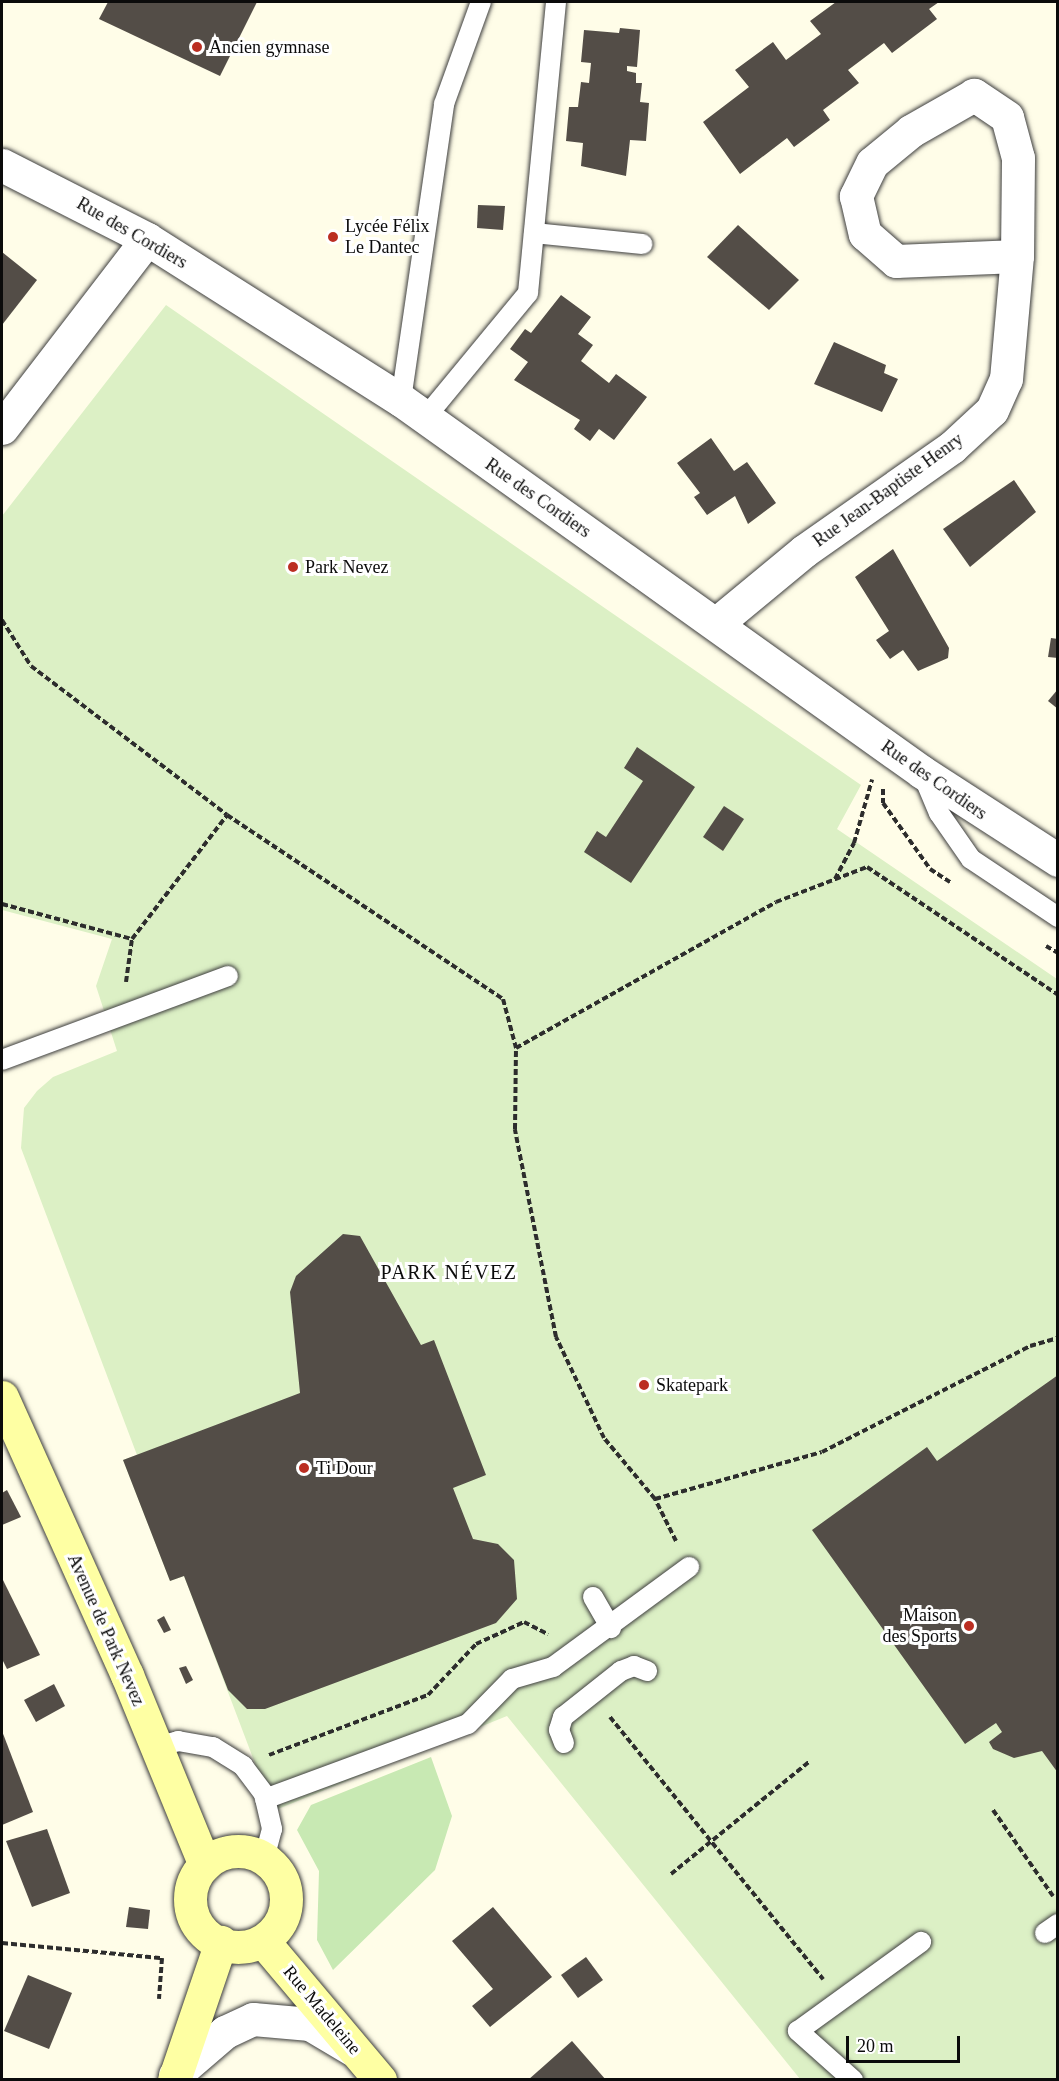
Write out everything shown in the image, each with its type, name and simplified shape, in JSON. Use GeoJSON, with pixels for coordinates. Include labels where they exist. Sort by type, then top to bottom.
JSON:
{"type":"FeatureCollection","features":[{"type":"Feature","properties":{"kind":"main road","name":"Avenue de Park Nevez"},"geometry":{"type":"LineString","coordinates":[[2,1397],[156,1747],[205,1865]]}},
{"type":"Feature","properties":{"kind":"main road"},"geometry":{"type":"LineString","coordinates":[[243,1850],[264,1859],[286,1889],[283,1919],[262,1941],[232,1947],[205,1935],[190,1908],[193,1878],[213,1856],[243,1850]]}},
{"type":"Feature","properties":{"kind":"main road","name":"Rue Madeleine"},"geometry":{"type":"LineString","coordinates":[[262,1941],[380,2079]]}},
{"type":"Feature","properties":{"kind":"main road"},"geometry":{"type":"LineString","coordinates":[[174,2077],[221,1942]]}},
{"type":"Feature","properties":{"kind":"street"},"geometry":{"type":"LineString","coordinates":[[974,95],[1007,117],[1018,158],[1017,256],[896,261],[865,234],[856,196],[872,163],[929,121],[974,95]]}},
{"type":"Feature","properties":{"kind":"street","name":"Rue des Cordiers"},"geometry":{"type":"LineString","coordinates":[[2,165],[147,239],[413,409],[717,623],[921,772],[1058,860]]}},
{"type":"Feature","properties":{"kind":"street"},"geometry":{"type":"LineString","coordinates":[[2,428],[147,239]]}},
{"type":"Feature","properties":{"kind":"street","name":"Rue Jean-Baptiste Henry"},"geometry":{"type":"LineString","coordinates":[[717,623],[804,551],[952,447],[992,410],[1006,379],[1017,256]]}},
{"type":"Feature","properties":{"kind":"street"},"geometry":{"type":"LineString","coordinates":[[174,2077],[225,2032],[253,2019],[310,2024],[357,2052]]}},
{"type":"Feature","properties":{"kind":"lane"},"geometry":{"type":"LineString","coordinates":[[413,409],[444,104],[480,2]]}},
{"type":"Feature","properties":{"kind":"lane"},"geometry":{"type":"LineString","coordinates":[[413,409],[523,305],[534,233],[556,2]]}},
{"type":"Feature","properties":{"kind":"lane"},"geometry":{"type":"LineString","coordinates":[[534,233],[642,244]]}},
{"type":"Feature","properties":{"kind":"lane"},"geometry":{"type":"LineString","coordinates":[[921,772],[939,813],[970,859],[1058,917]]}},
{"type":"Feature","properties":{"kind":"lane"},"geometry":{"type":"LineString","coordinates":[[2,1060],[228,976]]}},
{"type":"Feature","properties":{"kind":"lane"},"geometry":{"type":"LineString","coordinates":[[273,1796],[468,1724],[512,1679],[563,1659],[611,1628],[688,1568]]}},
{"type":"Feature","properties":{"kind":"lane"},"geometry":{"type":"LineString","coordinates":[[593,1597],[611,1628]]}},
{"type":"Feature","properties":{"kind":"lane"},"geometry":{"type":"LineString","coordinates":[[564,1743],[560,1723],[592,1694],[627,1667],[647,1671]]}},
{"type":"Feature","properties":{"kind":"lane"},"geometry":{"type":"LineString","coordinates":[[156,1747],[178,1741],[213,1747],[243,1766],[273,1796],[272,1828],[264,1859]]}},
{"type":"Feature","properties":{"kind":"lane"},"geometry":{"type":"LineString","coordinates":[[853,2079],[798,2031],[921,1942]]}},
{"type":"Feature","properties":{"kind":"path"},"geometry":{"type":"LineString","coordinates":[[2,620],[31,666],[227,815],[503,999],[516,1048],[515,1129],[556,1337],[604,1438],[655,1499],[678,1545]]}},
{"type":"Feature","properties":{"kind":"path"},"geometry":{"type":"LineString","coordinates":[[834,880],[854,843],[872,779],[863,773]]}},
{"type":"Feature","properties":{"kind":"path"},"geometry":{"type":"LineString","coordinates":[[122,1015],[132,939],[227,815]]}},
{"type":"Feature","properties":{"kind":"path"},"geometry":{"type":"LineString","coordinates":[[516,1048],[776,902],[867,867],[1058,995]]}},
{"type":"Feature","properties":{"kind":"path"},"geometry":{"type":"LineString","coordinates":[[2,904],[132,939]]}},
{"type":"Feature","properties":{"kind":"path"},"geometry":{"type":"LineString","coordinates":[[655,1499],[822,1452],[1030,1346],[1058,1338]]}},
{"type":"Feature","properties":{"kind":"path"},"geometry":{"type":"LineString","coordinates":[[273,1796],[267,1756],[428,1695],[476,1644],[524,1622],[546,1632],[563,1659]]}},
{"type":"Feature","properties":{"kind":"path"},"geometry":{"type":"LineString","coordinates":[[592,1694],[841,2000]]}},
{"type":"Feature","properties":{"kind":"path"},"geometry":{"type":"LineString","coordinates":[[671,1874],[809,1762]]}},
{"type":"Feature","properties":{"kind":"path"},"geometry":{"type":"LineString","coordinates":[[993,1810],[1054,1897]]}},
{"type":"Feature","properties":{"kind":"path"},"geometry":{"type":"LineString","coordinates":[[2,1943],[162,1959],[159,1999]]}},
{"type":"Feature","properties":{"kind":"green space"},"geometry":{"type":"Polygon","coordinates":[[[166,305],[861,785],[837,829],[1057,979],[1057,2079],[800,2079],[507,1716],[273,1811],[184,1576],[170,1581],[123,1460],[137,1455],[21,1148],[24,1108],[37,1091],[53,1077],[117,1051],[96,986],[112,939],[2,910],[2,516],[166,305]]]}},
{"type":"Feature","properties":{"kind":"green space"},"geometry":{"type":"Polygon","coordinates":[[[431,1757],[452,1816],[435,1870],[333,1970],[317,1940],[319,1871],[297,1830],[311,1805],[431,1757]]]}},
{"type":"Feature","properties":{"kind":"building","name":"Ancien gymnase"},"geometry":{"type":"Polygon","coordinates":[[[108,2],[257,2],[220,76],[99,19],[108,2]]]}},
{"type":"Feature","properties":{"kind":"building"},"geometry":{"type":"Polygon","coordinates":[[[836,2],[939,2],[929,9],[937,19],[892,53],[884,43],[848,70],[859,83],[823,110],[830,120],[794,147],[787,138],[740,174],[703,122],[749,87],[735,70],[773,42],[786,60],[821,34],[810,21],[836,2]]]}},
{"type":"Feature","properties":{"kind":"building"},"geometry":{"type":"Polygon","coordinates":[[[620,28],[640,30],[637,67],[627,66],[627,71],[636,73],[636,83],[642,83],[640,102],[649,103],[646,141],[630,140],[626,176],[581,166],[583,143],[566,141],[569,107],[578,107],[581,82],[589,83],[591,63],[581,62],[584,30],[619,33],[620,28]]]}},
{"type":"Feature","properties":{"kind":"building"},"geometry":{"type":"Polygon","coordinates":[[[478,205],[505,206],[503,230],[477,228],[478,205]]]}},
{"type":"Feature","properties":{"kind":"building"},"geometry":{"type":"Polygon","coordinates":[[[738,225],[799,280],[769,310],[707,257],[738,225]]]}},
{"type":"Feature","properties":{"kind":"building"},"geometry":{"type":"Polygon","coordinates":[[[2,252],[37,280],[2,325],[2,252]]]}},
{"type":"Feature","properties":{"kind":"building"},"geometry":{"type":"Polygon","coordinates":[[[561,295],[591,317],[578,334],[593,345],[581,361],[609,383],[616,374],[647,397],[614,440],[599,429],[590,441],[574,429],[580,420],[514,380],[528,362],[510,349],[525,329],[531,333],[561,295]]]}},
{"type":"Feature","properties":{"kind":"building"},"geometry":{"type":"Polygon","coordinates":[[[834,342],[886,365],[884,373],[898,379],[882,412],[814,384],[834,342]]]}},
{"type":"Feature","properties":{"kind":"building"},"geometry":{"type":"Polygon","coordinates":[[[711,438],[734,471],[747,462],[776,503],[748,524],[735,496],[707,515],[694,497],[700,493],[677,463],[711,438]]]}},
{"type":"Feature","properties":{"kind":"building"},"geometry":{"type":"Polygon","coordinates":[[[1014,480],[1036,512],[970,567],[943,529],[1014,480]]]}},
{"type":"Feature","properties":{"kind":"building"},"geometry":{"type":"Polygon","coordinates":[[[893,549],[949,648],[948,658],[918,671],[903,650],[890,659],[876,640],[889,631],[855,577],[893,549]]]}},
{"type":"Feature","properties":{"kind":"building"},"geometry":{"type":"Polygon","coordinates":[[[1051,638],[1058,639],[1058,658],[1048,657],[1051,638]]]}},
{"type":"Feature","properties":{"kind":"building"},"geometry":{"type":"Polygon","coordinates":[[[1058,689],[1058,709],[1048,701],[1058,689]]]}},
{"type":"Feature","properties":{"kind":"building"},"geometry":{"type":"Polygon","coordinates":[[[637,747],[695,787],[631,883],[584,852],[597,831],[606,837],[643,781],[624,768],[637,747]]]}},
{"type":"Feature","properties":{"kind":"building"},"geometry":{"type":"Polygon","coordinates":[[[724,806],[744,819],[723,851],[703,837],[724,806]]]}},
{"type":"Feature","properties":{"kind":"building","name":"Ti Dour"},"geometry":{"type":"Polygon","coordinates":[[[343,1234],[360,1236],[421,1345],[434,1340],[486,1475],[453,1488],[473,1539],[498,1544],[514,1560],[517,1599],[496,1623],[265,1709],[247,1709],[228,1690],[184,1576],[170,1581],[123,1460],[300,1393],[290,1292],[296,1276],[343,1234]]]}},
{"type":"Feature","properties":{"kind":"building","name":"Maison des Sports"},"geometry":{"type":"Polygon","coordinates":[[[1058,1375],[1058,1773],[1042,1751],[1014,1758],[993,1749],[989,1742],[1002,1732],[996,1723],[965,1744],[812,1530],[927,1447],[937,1461],[1058,1375]]]}},
{"type":"Feature","properties":{"kind":"building"},"geometry":{"type":"Polygon","coordinates":[[[7,1490],[21,1517],[2,1525],[2,1493],[7,1490]]]}},
{"type":"Feature","properties":{"kind":"building"},"geometry":{"type":"Polygon","coordinates":[[[2,1578],[40,1655],[7,1669],[2,1659],[2,1578]]]}},
{"type":"Feature","properties":{"kind":"building"},"geometry":{"type":"Polygon","coordinates":[[[164,1616],[171,1630],[164,1633],[157,1620],[164,1616]]]}},
{"type":"Feature","properties":{"kind":"building"},"geometry":{"type":"Polygon","coordinates":[[[186,1666],[193,1680],[186,1684],[179,1668],[186,1666]]]}},
{"type":"Feature","properties":{"kind":"building"},"geometry":{"type":"Polygon","coordinates":[[[54,1684],[65,1706],[36,1722],[24,1700],[54,1684]]]}},
{"type":"Feature","properties":{"kind":"building"},"geometry":{"type":"Polygon","coordinates":[[[2,1731],[33,1812],[2,1825],[2,1731]]]}},
{"type":"Feature","properties":{"kind":"building"},"geometry":{"type":"Polygon","coordinates":[[[47,1829],[70,1893],[32,1907],[6,1841],[47,1829]]]}},
{"type":"Feature","properties":{"kind":"building"},"geometry":{"type":"Polygon","coordinates":[[[129,1907],[150,1910],[148,1929],[126,1927],[129,1907]]]}},
{"type":"Feature","properties":{"kind":"building"},"geometry":{"type":"Polygon","coordinates":[[[493,1907],[552,1977],[490,2027],[472,2006],[493,1989],[452,1941],[493,1907]]]}},
{"type":"Feature","properties":{"kind":"building"},"geometry":{"type":"Polygon","coordinates":[[[586,1957],[603,1980],[578,1998],[561,1975],[586,1957]]]}},
{"type":"Feature","properties":{"kind":"building"},"geometry":{"type":"Polygon","coordinates":[[[28,1975],[72,1993],[49,2049],[4,2031],[28,1975]]]}},
{"type":"Feature","properties":{"kind":"building"},"geometry":{"type":"Polygon","coordinates":[[[572,2041],[606,2080],[528,2080],[572,2041]]]}},
{"type":"Feature","properties":{"kind":"place","name":"Ancien gymnase"},"geometry":{"type":"Point","coordinates":[197,47]}},
{"type":"Feature","properties":{"kind":"place","name":"Lycée Félix Le Dantec"},"geometry":{"type":"Point","coordinates":[333,237]}},
{"type":"Feature","properties":{"kind":"place","name":"Park Nevez"},"geometry":{"type":"Point","coordinates":[293,567]}},
{"type":"Feature","properties":{"kind":"place","name":"Skatepark"},"geometry":{"type":"Point","coordinates":[644,1385]}},
{"type":"Feature","properties":{"kind":"place","name":"Ti Dour"},"geometry":{"type":"Point","coordinates":[304,1468]}},
{"type":"Feature","properties":{"kind":"place","name":"Maison des Sports"},"geometry":{"type":"Point","coordinates":[969,1626]}},
{"type":"Feature","properties":{"kind":"district","name":"PARK NÉVEZ"},"geometry":{"type":"Point","coordinates":[449,1272]}}]}
